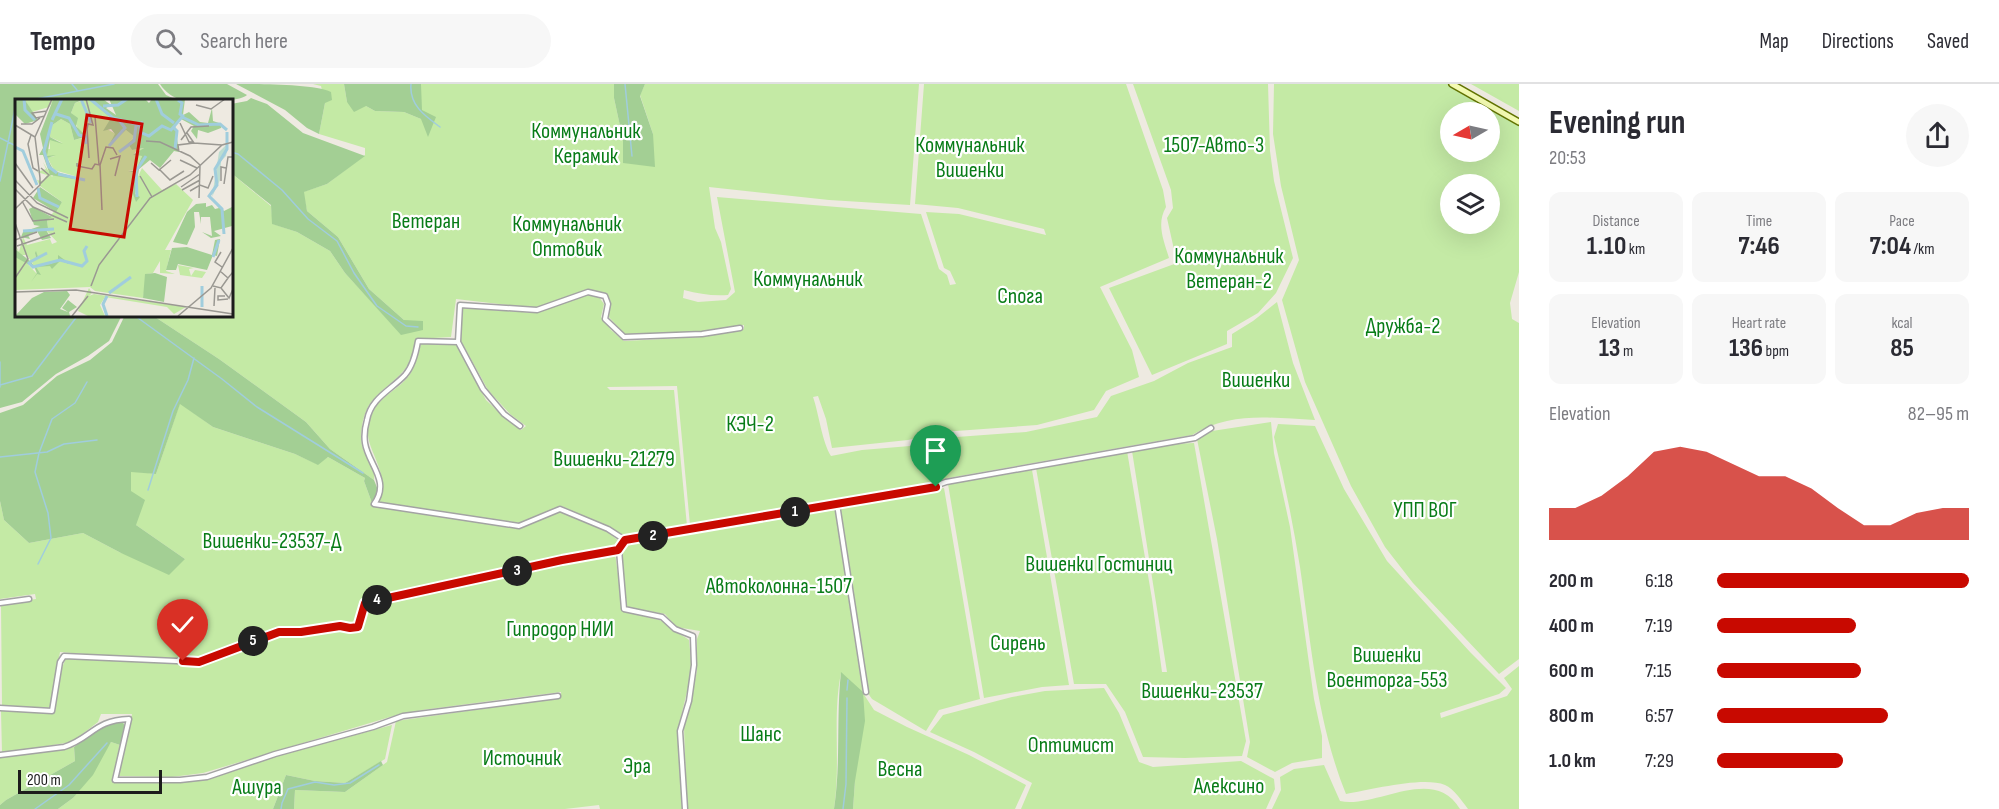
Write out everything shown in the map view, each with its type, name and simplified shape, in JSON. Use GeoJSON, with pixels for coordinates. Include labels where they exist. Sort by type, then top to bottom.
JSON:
{"type":"FeatureCollection","features":[{"type":"Feature","properties":{"kind":"main road"},"geometry":{"type":"LineString","coordinates":[[1452,84],[1519,122]]}},
{"type":"Feature","properties":{"kind":"street"},"geometry":{"type":"LineString","coordinates":[[520,426],[504,414],[483,389],[458,342],[460,305],[537,310],[588,292],[605,296],[608,304],[605,320],[624,337],[702,334],[740,328]]}},
{"type":"Feature","properties":{"kind":"street"},"geometry":{"type":"LineString","coordinates":[[458,342],[418,341],[417,352],[404,376],[380,396],[368,411],[365,445],[379,474],[379,490],[374,504],[519,526],[560,509],[608,529],[625,540],[924,490],[946,482],[1195,438],[1212,428]]}},
{"type":"Feature","properties":{"kind":"street"},"geometry":{"type":"LineString","coordinates":[[837,504],[866,692]]}},
{"type":"Feature","properties":{"kind":"street"},"geometry":{"type":"LineString","coordinates":[[625,540],[618,550],[624,609],[662,617],[675,629],[693,636],[694,665],[689,701],[680,731],[685,809]]}},
{"type":"Feature","properties":{"kind":"street"},"geometry":{"type":"LineString","coordinates":[[0,708],[52,711],[60,662],[64,656],[199,662],[279,632],[301,632],[340,626],[358,627],[365,603],[618,550]]}},
{"type":"Feature","properties":{"kind":"street"},"geometry":{"type":"LineString","coordinates":[[0,603],[29,599]]}},
{"type":"Feature","properties":{"kind":"street"},"geometry":{"type":"LineString","coordinates":[[0,755],[64,747],[74,743],[101,724],[113,719],[129,719],[115,780],[180,780],[207,777],[266,757],[373,728],[394,719],[558,696]]}},
{"type":"Feature","properties":{"kind":"green space"},"geometry":{"type":"Polygon","coordinates":[[[0,84],[158,84],[166,95],[175,99],[15,99],[15,316],[122,316],[109,341],[56,374],[22,402],[0,408],[0,84]]]}},
{"type":"Feature","properties":{"kind":"green space"},"geometry":{"type":"Polygon","coordinates":[[[160,84],[227,84],[247,95],[232,100],[179,99],[167,92],[160,84]]]}},
{"type":"Feature","properties":{"kind":"green space"},"geometry":{"type":"Polygon","coordinates":[[[236,84],[312,87],[331,92],[332,100],[325,103],[319,134],[307,128],[285,110],[236,84]]]}},
{"type":"Feature","properties":{"kind":"green space"},"geometry":{"type":"Polygon","coordinates":[[[313,84],[344,84],[347,102],[366,106],[375,111],[404,112],[421,119],[421,84],[614,84],[614,98],[623,140],[623,163],[653,134],[640,95],[645,84],[919,84],[910,205],[829,200],[709,187],[715,228],[721,242],[731,289],[728,295],[684,290],[683,298],[698,302],[726,300],[735,292],[717,197],[921,214],[939,269],[947,275],[950,285],[956,284],[950,271],[944,268],[926,212],[959,214],[1046,235],[1044,229],[958,208],[915,204],[924,84],[1126,84],[1163,190],[1166,207],[1161,226],[1169,258],[1100,287],[1132,350],[1139,377],[1106,391],[1094,410],[1037,425],[942,432],[908,440],[832,448],[818,396],[813,397],[825,443],[831,456],[862,450],[910,446],[943,438],[1026,432],[1097,417],[1111,396],[1154,381],[1188,363],[1232,347],[1232,334],[1277,302],[1293,363],[1315,420],[1237,419],[1207,427],[1192,435],[948,478],[933,485],[690,525],[677,386],[607,387],[610,390],[674,390],[687,526],[627,537],[562,506],[520,523],[377,503],[381,475],[368,437],[369,422],[379,403],[410,374],[421,344],[456,344],[486,400],[521,430],[526,426],[510,414],[488,390],[460,339],[463,308],[536,313],[588,295],[599,297],[604,304],[601,317],[624,341],[703,337],[744,329],[744,325],[695,333],[626,336],[607,315],[610,301],[607,295],[588,290],[535,308],[456,299],[451,337],[416,339],[408,365],[367,409],[361,442],[373,471],[374,480],[330,449],[306,422],[219,359],[154,316],[232,316],[232,174],[271,206],[273,224],[297,232],[330,251],[345,273],[401,334],[404,320],[369,289],[338,237],[307,211],[303,192],[327,184],[365,155],[365,148],[319,134],[325,103],[321,86],[313,84]]]}},
{"type":"Feature","properties":{"kind":"green space"},"geometry":{"type":"Polygon","coordinates":[[[344,84],[421,84],[422,110],[436,117],[428,137],[421,119],[404,112],[375,111],[366,106],[354,112],[347,102],[344,84]]]}},
{"type":"Feature","properties":{"kind":"green space"},"geometry":{"type":"Polygon","coordinates":[[[614,84],[645,84],[640,96],[653,134],[655,167],[623,163],[623,140],[614,98],[614,84]]]}},
{"type":"Feature","properties":{"kind":"green space"},"geometry":{"type":"Polygon","coordinates":[[[1133,84],[1268,84],[1270,151],[1274,181],[1293,258],[1276,293],[1258,313],[1227,331],[1227,344],[1152,375],[1109,288],[1177,263],[1167,218],[1173,208],[1171,190],[1133,84]]]}},
{"type":"Feature","properties":{"kind":"green space","name":"Дружба-2"},"geometry":{"type":"Polygon","coordinates":[[[1274,84],[1450,84],[1481,102],[1440,102],[1440,162],[1500,162],[1500,113],[1519,124],[1519,272],[1510,303],[1512,319],[1519,323],[1519,659],[1499,674],[1413,583],[1385,547],[1351,486],[1305,382],[1282,300],[1299,260],[1281,186],[1273,134],[1274,84]]]}},
{"type":"Feature","properties":{"kind":"green space"},"geometry":{"type":"Polygon","coordinates":[[[1471,84],[1519,84],[1519,111],[1471,84]]]}},
{"type":"Feature","properties":{"kind":"green space"},"geometry":{"type":"Polygon","coordinates":[[[251,98],[267,104],[303,133],[365,156],[327,184],[304,192],[307,211],[338,237],[369,289],[404,320],[423,321],[423,330],[401,335],[345,273],[330,251],[297,232],[272,224],[271,205],[232,174],[232,104],[251,98]]]}},
{"type":"Feature","properties":{"kind":"green space"},"geometry":{"type":"Polygon","coordinates":[[[125,316],[154,316],[219,359],[306,422],[330,449],[374,480],[378,490],[375,500],[372,503],[365,478],[328,457],[318,465],[295,454],[213,427],[180,404],[156,474],[131,472],[131,491],[145,500],[136,525],[185,559],[169,575],[83,533],[29,543],[4,520],[0,501],[0,413],[23,405],[57,376],[90,360],[112,342],[125,316]]]}},
{"type":"Feature","properties":{"kind":"green space","name":"Вишенки-23537-Д"},"geometry":{"type":"Polygon","coordinates":[[[180,403],[213,427],[295,454],[317,464],[328,457],[365,478],[373,506],[520,529],[559,511],[605,530],[620,542],[613,550],[550,560],[363,600],[356,623],[350,626],[339,624],[275,630],[198,660],[132,658],[60,652],[51,708],[2,706],[1,604],[36,599],[35,594],[0,599],[0,501],[4,520],[29,543],[83,533],[121,553],[185,559],[136,525],[131,491],[131,471],[156,474],[180,403]]]}},
{"type":"Feature","properties":{"kind":"green space","name":"Вишенки"},"geometry":{"type":"Polygon","coordinates":[[[1271,422],[1274,453],[1290,527],[1314,699],[1322,736],[1322,758],[1292,763],[1275,772],[1247,757],[1250,742],[1217,539],[1197,439],[1212,431],[1271,422]]]}},
{"type":"Feature","properties":{"kind":"green space","name":"Вишенки Военторга-553"},"geometry":{"type":"Polygon","coordinates":[[[1278,424],[1315,426],[1344,489],[1387,561],[1506,688],[1499,694],[1440,713],[1441,718],[1507,696],[1512,689],[1504,678],[1519,666],[1519,809],[1468,809],[1452,789],[1445,785],[1424,782],[1346,794],[1328,739],[1316,682],[1297,551],[1274,437],[1278,424]]]}},
{"type":"Feature","properties":{"kind":"green space"},"geometry":{"type":"Polygon","coordinates":[[[1194,443],[1246,741],[1242,756],[1143,757],[1125,712],[1106,684],[1074,684],[1036,468],[1127,451],[1162,672],[1167,672],[1132,451],[1194,443]]]}},
{"type":"Feature","properties":{"kind":"green space","name":"Сирень"},"geometry":{"type":"Polygon","coordinates":[[[1032,470],[1069,685],[1042,687],[984,698],[948,484],[1032,470]]]}},
{"type":"Feature","properties":{"kind":"green space"},"geometry":{"type":"Polygon","coordinates":[[[944,488],[980,699],[939,710],[926,731],[872,699],[867,692],[839,507],[944,488]]]}},
{"type":"Feature","properties":{"kind":"green space"},"geometry":{"type":"Polygon","coordinates":[[[835,510],[863,693],[874,710],[1026,785],[1015,809],[853,809],[855,781],[841,673],[837,706],[837,775],[834,809],[687,809],[684,728],[697,671],[697,639],[700,631],[676,627],[665,614],[626,607],[621,550],[628,541],[835,510]]]}},
{"type":"Feature","properties":{"kind":"green space","name":"Гипродор НИИ"},"geometry":{"type":"Polygon","coordinates":[[[615,553],[623,611],[663,621],[672,630],[689,640],[692,671],[679,725],[682,809],[600,809],[599,805],[565,809],[294,809],[295,790],[345,792],[387,762],[396,721],[561,698],[561,692],[422,710],[390,717],[203,773],[172,777],[118,776],[132,714],[101,714],[98,722],[72,742],[2,753],[1,711],[55,712],[59,675],[66,658],[198,664],[277,634],[307,634],[356,629],[363,626],[365,607],[373,603],[615,553]]]}},
{"type":"Feature","properties":{"kind":"green space"},"geometry":{"type":"Polygon","coordinates":[[[841,672],[863,692],[865,721],[855,781],[853,809],[834,809],[841,672]]]}},
{"type":"Feature","properties":{"kind":"green space","name":"Оптимист"},"geometry":{"type":"Polygon","coordinates":[[[1104,688],[1119,713],[1139,762],[1153,767],[1241,761],[1274,779],[1275,789],[1266,809],[1021,809],[1032,783],[930,732],[943,715],[1012,697],[1045,691],[1104,688]]]}},
{"type":"Feature","properties":{"kind":"green space"},"geometry":{"type":"Polygon","coordinates":[[[118,721],[123,722],[125,727],[120,745],[111,742],[93,775],[73,798],[58,809],[0,809],[0,805],[6,800],[75,761],[74,747],[101,726],[118,721]]]}},
{"type":"Feature","properties":{"kind":"green space","name":"Ашура"},"geometry":{"type":"Polygon","coordinates":[[[392,725],[385,759],[345,783],[315,781],[286,775],[273,809],[58,809],[73,798],[111,742],[120,745],[112,781],[175,782],[206,778],[266,759],[392,725]]]}},
{"type":"Feature","properties":{"kind":"green space"},"geometry":{"type":"Polygon","coordinates":[[[74,747],[75,761],[0,805],[0,758],[74,747]]]}},
{"type":"Feature","properties":{"kind":"green space"},"geometry":{"type":"Polygon","coordinates":[[[381,761],[383,765],[345,792],[295,790],[294,809],[273,809],[286,775],[315,781],[345,783],[381,761]]]}},
{"type":"Feature","properties":{"kind":"green space"},"geometry":{"type":"Polygon","coordinates":[[[1324,765],[1340,801],[1354,802],[1420,789],[1435,790],[1449,796],[1460,809],[1272,809],[1281,790],[1280,777],[1294,769],[1324,765]]]}},
{"type":"Feature","properties":{"kind":"waterway"},"geometry":{"type":"LineString","coordinates":[[72,84],[77,90]]}},
{"type":"Feature","properties":{"kind":"waterway"},"geometry":{"type":"LineString","coordinates":[[36,99],[114,84]]}},
{"type":"Feature","properties":{"kind":"waterway"},"geometry":{"type":"LineString","coordinates":[[411,84],[415,104],[440,127]]}},
{"type":"Feature","properties":{"kind":"waterway"},"geometry":{"type":"LineString","coordinates":[[625,84],[632,156]]}},
{"type":"Feature","properties":{"kind":"waterway"},"geometry":{"type":"LineString","coordinates":[[0,181],[15,109]]}},
{"type":"Feature","properties":{"kind":"waterway"},"geometry":{"type":"LineString","coordinates":[[0,138],[15,146]]}},
{"type":"Feature","properties":{"kind":"waterway"},"geometry":{"type":"LineString","coordinates":[[232,152],[238,154],[282,190],[308,219],[337,241],[354,273],[377,306],[406,326],[418,327]]}},
{"type":"Feature","properties":{"kind":"waterway"},"geometry":{"type":"LineString","coordinates":[[0,385],[32,376],[77,316]]}},
{"type":"Feature","properties":{"kind":"waterway"},"geometry":{"type":"LineString","coordinates":[[135,316],[257,407],[363,473]]}},
{"type":"Feature","properties":{"kind":"waterway"},"geometry":{"type":"LineString","coordinates":[[148,490],[173,411],[188,380],[194,358]]}},
{"type":"Feature","properties":{"kind":"waterway"},"geometry":{"type":"LineString","coordinates":[[0,362],[0,387]]}},
{"type":"Feature","properties":{"kind":"waterway"},"geometry":{"type":"LineString","coordinates":[[38,564],[51,538],[48,513],[35,472],[39,453],[52,419],[75,403],[87,382]]}},
{"type":"Feature","properties":{"kind":"waterway"},"geometry":{"type":"LineString","coordinates":[[0,457],[47,452],[64,444],[97,440]]}},
{"type":"Feature","properties":{"kind":"waterway"},"geometry":{"type":"LineString","coordinates":[[847,690],[848,680]]}},
{"type":"Feature","properties":{"kind":"waterway"},"geometry":{"type":"LineString","coordinates":[[843,809],[846,784],[847,698]]}},
{"type":"Feature","properties":{"kind":"waterway"},"geometry":{"type":"LineString","coordinates":[[35,809],[69,785],[107,743]]}},
{"type":"Feature","properties":{"kind":"waterway"},"geometry":{"type":"LineString","coordinates":[[281,809],[288,789],[315,782],[334,785],[350,783],[379,765]]}},
{"type":"Feature","properties":{"kind":"route"},"geometry":{"type":"LineString","coordinates":[[183,661],[199,662],[288,630],[301,632],[340,626],[358,627],[365,603],[618,550],[625,540],[936,487]]}},
{"type":"Feature","properties":{"kind":"park label","name":"Коммунальник Керамик"},"geometry":{"type":"Point","coordinates":[586,142]}},
{"type":"Feature","properties":{"kind":"park label","name":"1507-Авто-3"},"geometry":{"type":"Point","coordinates":[1214,144]}},
{"type":"Feature","properties":{"kind":"park label","name":"Коммунальник Вишенки"},"geometry":{"type":"Point","coordinates":[970,156]}},
{"type":"Feature","properties":{"kind":"park label","name":"Ветеран"},"geometry":{"type":"Point","coordinates":[426,220]}},
{"type":"Feature","properties":{"kind":"park label","name":"Коммунальник Оптовик"},"geometry":{"type":"Point","coordinates":[567,236]}},
{"type":"Feature","properties":{"kind":"park label","name":"Коммунальник Ветеран-2"},"geometry":{"type":"Point","coordinates":[1229,268]}},
{"type":"Feature","properties":{"kind":"park label","name":"Коммунальник"},"geometry":{"type":"Point","coordinates":[808,278]}},
{"type":"Feature","properties":{"kind":"park label","name":"Спога"},"geometry":{"type":"Point","coordinates":[1020,295]}},
{"type":"Feature","properties":{"kind":"park label","name":"КЭЧ-2"},"geometry":{"type":"Point","coordinates":[750,423]}},
{"type":"Feature","properties":{"kind":"park label","name":"Вишенки-21279"},"geometry":{"type":"Point","coordinates":[614,458]}},
{"type":"Feature","properties":{"kind":"park label","name":"УПП ВОГ"},"geometry":{"type":"Point","coordinates":[1425,509]}},
{"type":"Feature","properties":{"kind":"park label","name":"Вишенки Гостиниц"},"geometry":{"type":"Point","coordinates":[1099,563]}},
{"type":"Feature","properties":{"kind":"park label","name":"Автоколонна-1507"},"geometry":{"type":"Point","coordinates":[779,585]}},
{"type":"Feature","properties":{"kind":"park label","name":"Вишенки-23537"},"geometry":{"type":"Point","coordinates":[1202,690]}},
{"type":"Feature","properties":{"kind":"park label","name":"Шанс"},"geometry":{"type":"Point","coordinates":[761,733]}},
{"type":"Feature","properties":{"kind":"park label","name":"Источник"},"geometry":{"type":"Point","coordinates":[522,757]}},
{"type":"Feature","properties":{"kind":"park label","name":"Эра"},"geometry":{"type":"Point","coordinates":[637,765]}},
{"type":"Feature","properties":{"kind":"park label","name":"Весна"},"geometry":{"type":"Point","coordinates":[900,768]}},
{"type":"Feature","properties":{"kind":"park label","name":"Алексино"},"geometry":{"type":"Point","coordinates":[1229,785]}}]}
